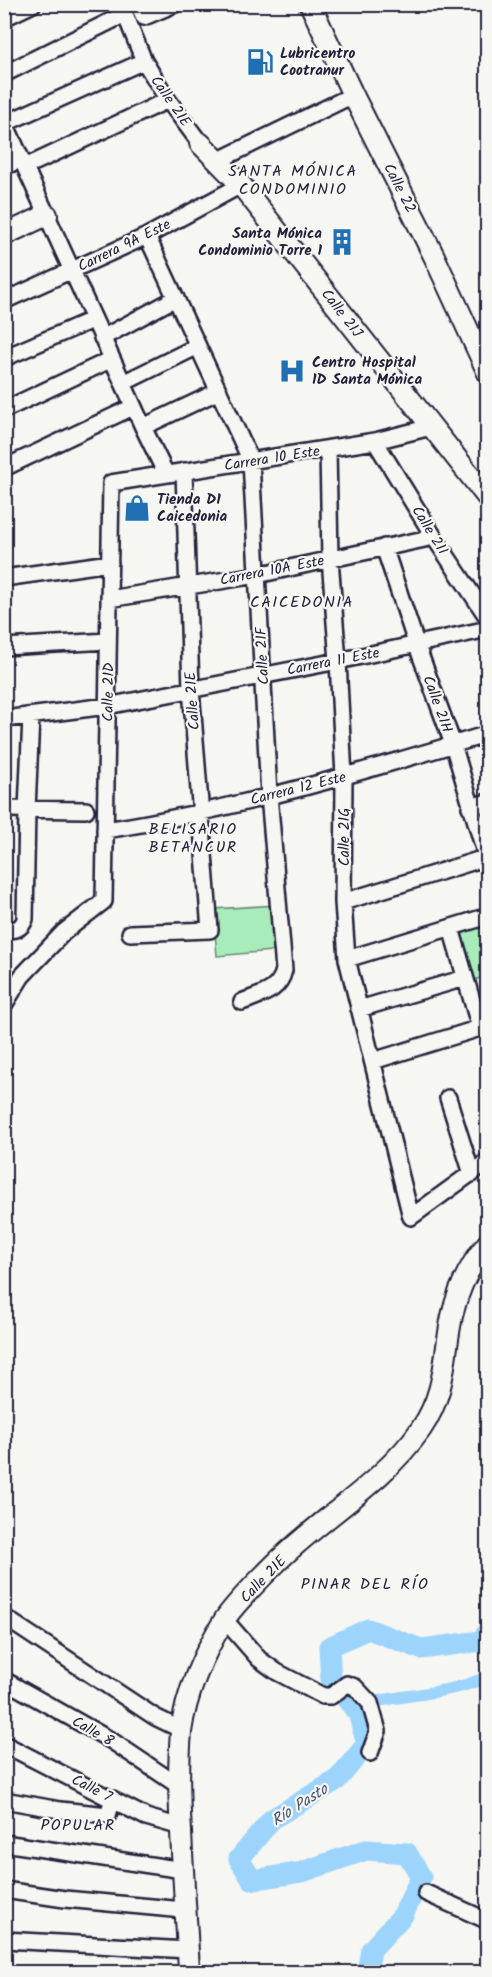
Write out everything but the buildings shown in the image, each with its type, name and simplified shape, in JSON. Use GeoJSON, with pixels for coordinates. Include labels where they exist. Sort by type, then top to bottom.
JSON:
{"type":"FeatureCollection","features":[{"type":"Feature","properties":{"kind":"main road","name":"Calle 22"},"geometry":{"type":"LineString","coordinates":[[310,4],[353,95],[435,256],[488,373]]}},
{"type":"Feature","properties":{"kind":"main road","name":"Calle 21E"},"geometry":{"type":"LineString","coordinates":[[200,142],[241,185]]}},
{"type":"Feature","properties":{"kind":"main road","name":"Calle 21J"},"geometry":{"type":"LineString","coordinates":[[241,185],[488,498]]}},
{"type":"Feature","properties":{"kind":"main road"},"geometry":{"type":"LineString","coordinates":[[4,235],[47,215]]}},
{"type":"Feature","properties":{"kind":"main road","name":"Calle 21E"},"geometry":{"type":"LineString","coordinates":[[189,1972],[179,1786],[182,1730],[189,1696],[209,1648],[224,1620],[279,1561],[402,1454],[422,1427],[439,1395],[452,1315],[458,1297],[474,1260],[488,1244]]}},
{"type":"Feature","properties":{"kind":"street"},"geometry":{"type":"LineString","coordinates":[[4,18],[33,4]]}},
{"type":"Feature","properties":{"kind":"street"},"geometry":{"type":"LineString","coordinates":[[141,11],[175,4]]}},
{"type":"Feature","properties":{"kind":"street"},"geometry":{"type":"LineString","coordinates":[[4,74],[123,9]]}},
{"type":"Feature","properties":{"kind":"street","name":"Calle 21E"},"geometry":{"type":"LineString","coordinates":[[123,9],[144,61],[168,100],[200,142]]}},
{"type":"Feature","properties":{"kind":"street"},"geometry":{"type":"LineString","coordinates":[[144,61],[5,122],[142,428],[166,474]]}},
{"type":"Feature","properties":{"kind":"street"},"geometry":{"type":"LineString","coordinates":[[217,161],[353,95]]}},
{"type":"Feature","properties":{"kind":"street"},"geometry":{"type":"LineString","coordinates":[[4,167],[23,163],[168,100]]}},
{"type":"Feature","properties":{"kind":"street","name":"Carrera 9A Este"},"geometry":{"type":"LineString","coordinates":[[4,301],[147,236],[241,185]]}},
{"type":"Feature","properties":{"kind":"street","name":"Calle 21F"},"geometry":{"type":"LineString","coordinates":[[147,236],[251,461],[269,795],[284,969],[282,978],[276,987],[243,1002]]}},
{"type":"Feature","properties":{"kind":"street"},"geometry":{"type":"LineString","coordinates":[[102,338],[176,298]]}},
{"type":"Feature","properties":{"kind":"street"},"geometry":{"type":"LineString","coordinates":[[4,358],[94,319]]}},
{"type":"Feature","properties":{"kind":"street"},"geometry":{"type":"LineString","coordinates":[[123,383],[198,346]]}},
{"type":"Feature","properties":{"kind":"street"},"geometry":{"type":"LineString","coordinates":[[4,410],[112,360]]}},
{"type":"Feature","properties":{"kind":"street"},"geometry":{"type":"LineString","coordinates":[[142,428],[219,391]]}},
{"type":"Feature","properties":{"kind":"street"},"geometry":{"type":"LineString","coordinates":[[4,468],[133,406]]}},
{"type":"Feature","properties":{"kind":"street","name":"Carrera 10 Este"},"geometry":{"type":"LineString","coordinates":[[111,483],[375,441],[431,427]]}},
{"type":"Feature","properties":{"kind":"street","name":"Calle 21I"},"geometry":{"type":"LineString","coordinates":[[375,441],[434,537],[488,618]]}},
{"type":"Feature","properties":{"kind":"street","name":"Calle 21G"},"geometry":{"type":"LineString","coordinates":[[328,449],[330,559],[344,777],[344,902],[347,959],[411,1217],[472,1174]]}},
{"type":"Feature","properties":{"kind":"street","name":"Calle 21E"},"geometry":{"type":"LineString","coordinates":[[130,933],[210,930],[191,689],[184,471]]}},
{"type":"Feature","properties":{"kind":"street","name":"Calle 21D"},"geometry":{"type":"LineString","coordinates":[[4,1005],[22,976],[64,932],[104,901],[111,483]]}},
{"type":"Feature","properties":{"kind":"street","name":"Carrera 10A Este"},"geometry":{"type":"LineString","coordinates":[[109,599],[257,574],[434,537]]}},
{"type":"Feature","properties":{"kind":"street","name":"Calle 21H"},"geometry":{"type":"LineString","coordinates":[[384,547],[453,744],[487,859]]}},
{"type":"Feature","properties":{"kind":"street"},"geometry":{"type":"LineString","coordinates":[[4,578],[110,563]]}},
{"type":"Feature","properties":{"kind":"street","name":"Carrera 11 Este"},"geometry":{"type":"LineString","coordinates":[[107,706],[488,629]]}},
{"type":"Feature","properties":{"kind":"street"},"geometry":{"type":"LineString","coordinates":[[4,647],[108,641]]}},
{"type":"Feature","properties":{"kind":"street"},"geometry":{"type":"LineString","coordinates":[[4,719],[107,706]]}},
{"type":"Feature","properties":{"kind":"street"},"geometry":{"type":"LineString","coordinates":[[4,930],[16,930],[22,926],[25,919],[31,717]]}},
{"type":"Feature","properties":{"kind":"street","name":"Carrera 12 Este"},"geometry":{"type":"LineString","coordinates":[[105,830],[200,811],[344,777],[488,734]]}},
{"type":"Feature","properties":{"kind":"street"},"geometry":{"type":"LineString","coordinates":[[470,807],[488,802]]}},
{"type":"Feature","properties":{"kind":"street"},"geometry":{"type":"LineString","coordinates":[[4,809],[86,810]]}},
{"type":"Feature","properties":{"kind":"street"},"geometry":{"type":"LineString","coordinates":[[344,902],[487,859]]}},
{"type":"Feature","properties":{"kind":"street"},"geometry":{"type":"LineString","coordinates":[[347,959],[488,916]]}},
{"type":"Feature","properties":{"kind":"street"},"geometry":{"type":"LineString","coordinates":[[373,1061],[480,1028],[451,928]]}},
{"type":"Feature","properties":{"kind":"street"},"geometry":{"type":"LineString","coordinates":[[359,1009],[465,978]]}},
{"type":"Feature","properties":{"kind":"street"},"geometry":{"type":"LineString","coordinates":[[448,1098],[472,1174],[488,1161]]}},
{"type":"Feature","properties":{"kind":"street"},"geometry":{"type":"LineString","coordinates":[[4,1617],[155,1717],[182,1730]]}},
{"type":"Feature","properties":{"kind":"street"},"geometry":{"type":"LineString","coordinates":[[224,1620],[259,1659],[277,1672],[323,1696],[331,1696],[347,1684],[355,1687],[370,1703],[378,1731],[370,1753]]}},
{"type":"Feature","properties":{"kind":"street","name":"Calle 8"},"geometry":{"type":"LineString","coordinates":[[4,1680],[112,1741],[179,1786]]}},
{"type":"Feature","properties":{"kind":"street","name":"Calle 7"},"geometry":{"type":"LineString","coordinates":[[4,1743],[146,1817],[181,1827]]}},
{"type":"Feature","properties":{"kind":"street"},"geometry":{"type":"LineString","coordinates":[[4,1800],[60,1810],[108,1815],[113,1799]]}},
{"type":"Feature","properties":{"kind":"street"},"geometry":{"type":"LineString","coordinates":[[4,1843],[183,1870]]}},
{"type":"Feature","properties":{"kind":"street"},"geometry":{"type":"LineString","coordinates":[[4,1890],[65,1899],[184,1910]]}},
{"type":"Feature","properties":{"kind":"street"},"geometry":{"type":"LineString","coordinates":[[426,1893],[488,1921]]}},
{"type":"Feature","properties":{"kind":"street"},"geometry":{"type":"LineString","coordinates":[[4,1940],[188,1950]]}},
{"type":"Feature","properties":{"kind":"green space"},"geometry":{"type":"Polygon","coordinates":[[[277,905],[282,950],[217,956],[213,909],[277,905]]]}},
{"type":"Feature","properties":{"kind":"green space"},"geometry":{"type":"Polygon","coordinates":[[[487,923],[487,976],[474,980],[459,932],[487,923]]]}},
{"type":"Feature","properties":{"kind":"waterway","name":"Río Pasto"},"geometry":{"type":"LineString","coordinates":[[367,1972],[371,1950],[403,1915],[421,1877],[407,1853],[366,1850],[302,1872],[252,1880],[239,1859],[272,1819],[337,1780],[367,1744],[358,1713],[331,1680],[329,1647],[368,1629],[421,1649],[481,1641],[488,1631]]}},
{"type":"Feature","properties":{"kind":"waterway"},"geometry":{"type":"LineString","coordinates":[[379,1701],[463,1686],[488,1676]]}},
{"type":"Feature","properties":{"kind":"waterway"},"geometry":{"type":"LineString","coordinates":[[358,1713],[366,1706]]}},
{"type":"Feature","properties":{"kind":"place","name":"Lubricentro Cootranur"},"geometry":{"type":"Point","coordinates":[260,62]}},
{"type":"Feature","properties":{"kind":"place","name":"Santa Mónica Condominio Torre 1"},"geometry":{"type":"Point","coordinates":[342,242]}},
{"type":"Feature","properties":{"kind":"place","name":"Centro Hospital 1D Santa Mónica"},"geometry":{"type":"Point","coordinates":[292,371]}},
{"type":"Feature","properties":{"kind":"place","name":"Tienda D1 Caicedonia"},"geometry":{"type":"Point","coordinates":[137,508]}},
{"type":"Feature","properties":{"kind":"district","name":"SANTA MÓNICA CONDOMINIO"},"geometry":{"type":"Point","coordinates":[293,179]}},
{"type":"Feature","properties":{"kind":"district","name":"CAICEDONIA"},"geometry":{"type":"Point","coordinates":[302,601]}},
{"type":"Feature","properties":{"kind":"district","name":"BELISARIO BETANCUR"},"geometry":{"type":"Point","coordinates":[193,837]}},
{"type":"Feature","properties":{"kind":"district","name":"PINAR DEL RÍO"},"geometry":{"type":"Point","coordinates":[365,1583]}},
{"type":"Feature","properties":{"kind":"district","name":"POPULAR"},"geometry":{"type":"Point","coordinates":[78,1824]}}]}
